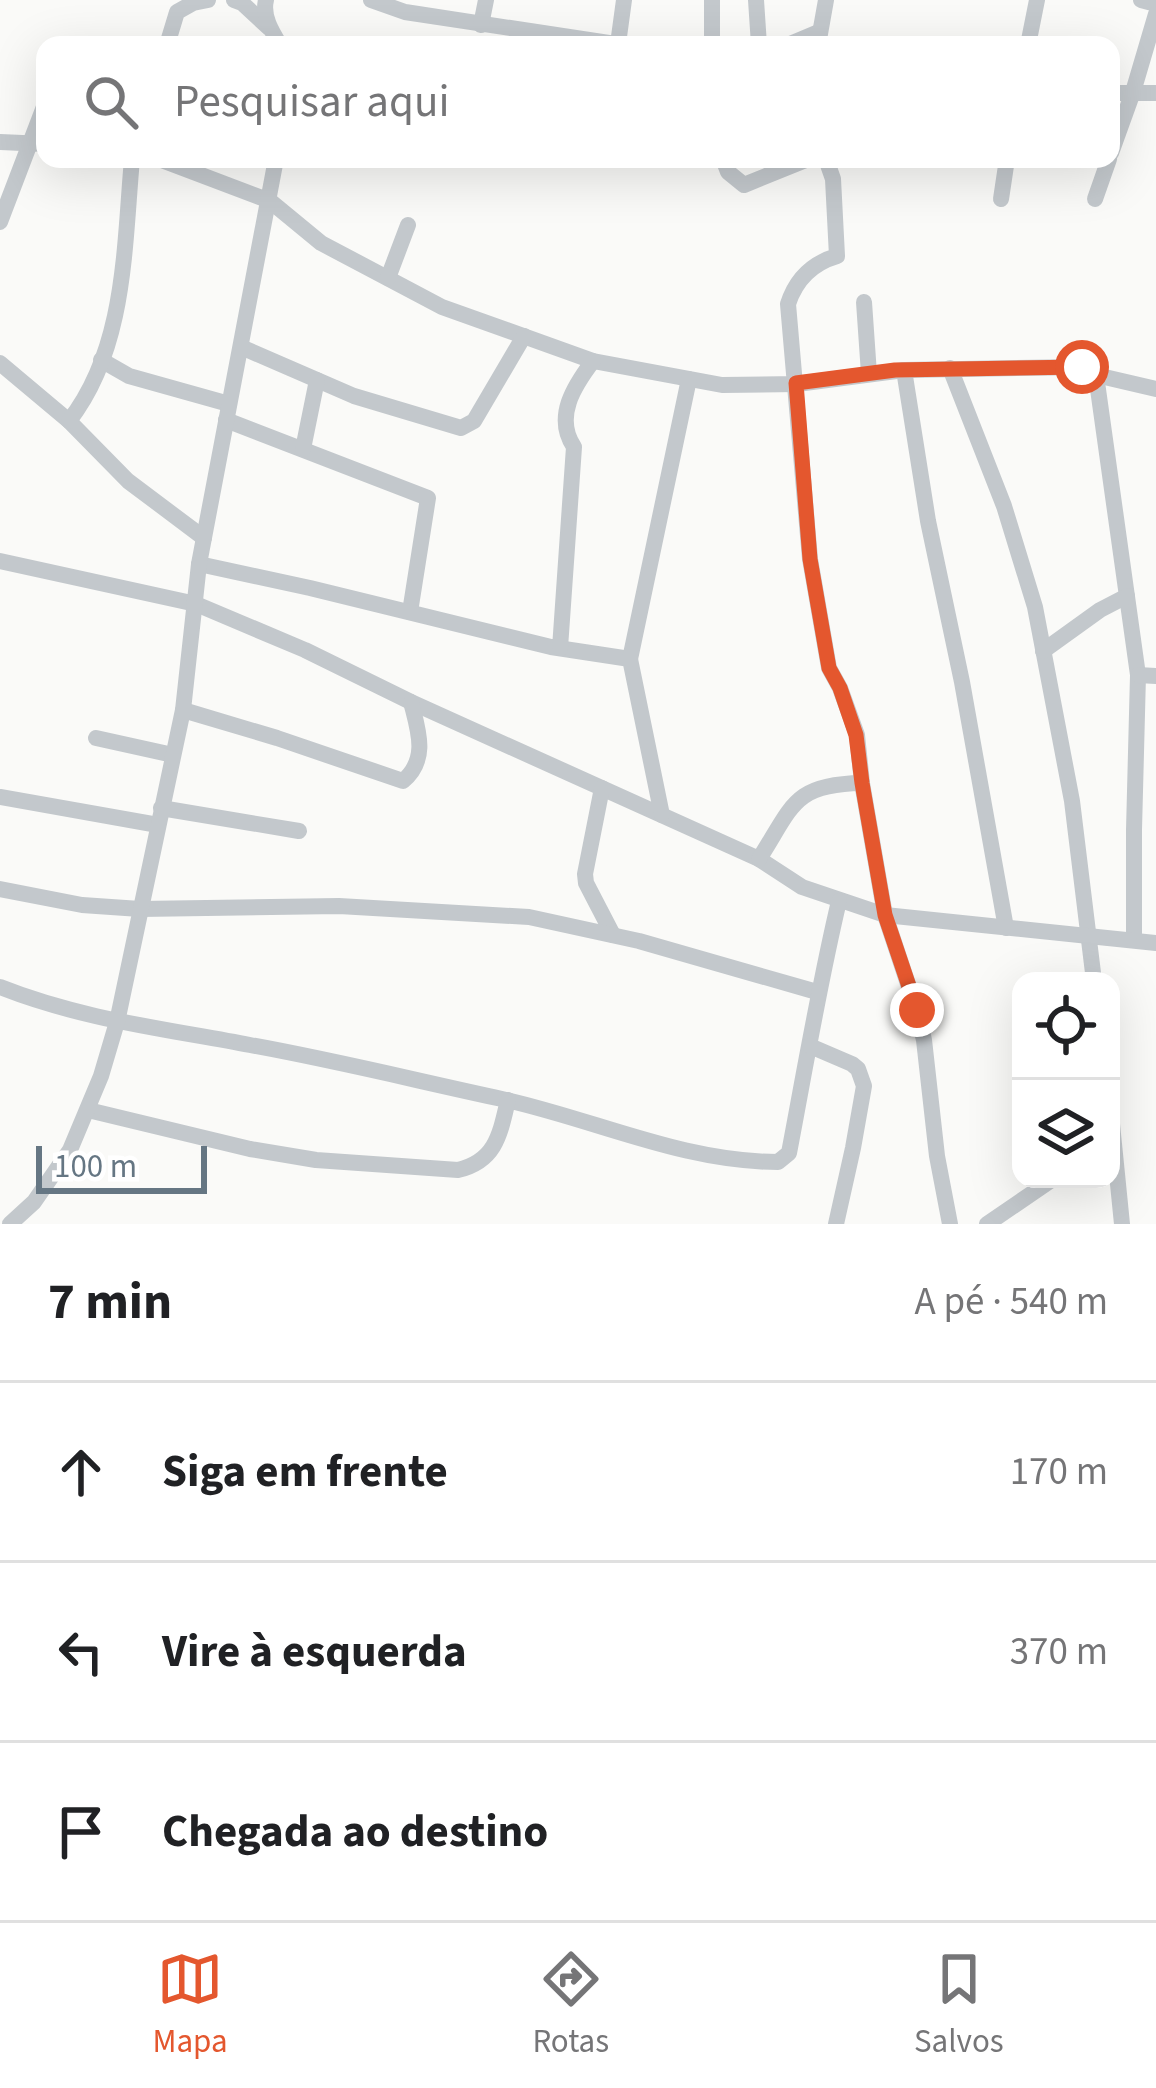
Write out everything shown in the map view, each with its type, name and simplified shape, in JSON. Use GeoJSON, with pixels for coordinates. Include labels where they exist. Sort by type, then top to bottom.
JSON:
{"type":"FeatureCollection","features":[{"type":"Feature","properties":{"kind":"street"},"geometry":{"type":"LineString","coordinates":[[169,36],[177,12],[208,0]]}},
{"type":"Feature","properties":{"kind":"street"},"geometry":{"type":"LineString","coordinates":[[234,0],[274,36]]}},
{"type":"Feature","properties":{"kind":"street"},"geometry":{"type":"LineString","coordinates":[[266,0],[269,28]]}},
{"type":"Feature","properties":{"kind":"street"},"geometry":{"type":"LineString","coordinates":[[370,0],[405,12],[557,36]]}},
{"type":"Feature","properties":{"kind":"street"},"geometry":{"type":"LineString","coordinates":[[481,25],[486,0]]}},
{"type":"Feature","properties":{"kind":"street"},"geometry":{"type":"LineString","coordinates":[[621,36],[624,0]]}},
{"type":"Feature","properties":{"kind":"street"},"geometry":{"type":"LineString","coordinates":[[712,0],[712,36]]}},
{"type":"Feature","properties":{"kind":"street"},"geometry":{"type":"LineString","coordinates":[[756,0],[758,36]]}},
{"type":"Feature","properties":{"kind":"street"},"geometry":{"type":"LineString","coordinates":[[818,36],[826,0]]}},
{"type":"Feature","properties":{"kind":"street"},"geometry":{"type":"LineString","coordinates":[[1030,36],[1037,0]]}},
{"type":"Feature","properties":{"kind":"street"},"geometry":{"type":"LineString","coordinates":[[1141,0],[1156,4]]}},
{"type":"Feature","properties":{"kind":"street"},"geometry":{"type":"LineString","coordinates":[[1120,128],[1156,14]]}},
{"type":"Feature","properties":{"kind":"street"},"geometry":{"type":"LineString","coordinates":[[1120,93],[1156,93]]}},
{"type":"Feature","properties":{"kind":"street"},"geometry":{"type":"LineString","coordinates":[[0,142],[36,144]]}},
{"type":"Feature","properties":{"kind":"street"},"geometry":{"type":"LineString","coordinates":[[0,222],[36,148]]}},
{"type":"Feature","properties":{"kind":"street"},"geometry":{"type":"LineString","coordinates":[[69,421],[88,394],[118,305],[131,168]]}},
{"type":"Feature","properties":{"kind":"street"},"geometry":{"type":"LineString","coordinates":[[183,168],[270,201],[321,243],[442,308],[593,361],[722,385],[796,383],[904,370],[1082,367],[1096,375],[1156,389]]}},
{"type":"Feature","properties":{"kind":"street"},"geometry":{"type":"LineString","coordinates":[[10,1224],[34,1202],[70,1150],[117,1022],[183,710],[204,538],[275,168]]}},
{"type":"Feature","properties":{"kind":"street"},"geometry":{"type":"LineString","coordinates":[[726,168],[744,185],[786,168]]}},
{"type":"Feature","properties":{"kind":"street"},"geometry":{"type":"LineString","coordinates":[[829,168],[837,256],[811,269],[788,304],[810,559],[829,668],[856,735],[885,915],[924,1040],[950,1224]]}},
{"type":"Feature","properties":{"kind":"street"},"geometry":{"type":"LineString","coordinates":[[1000,199],[1005,168]]}},
{"type":"Feature","properties":{"kind":"street"},"geometry":{"type":"LineString","coordinates":[[1094,199],[1106,168]]}},
{"type":"Feature","properties":{"kind":"street"},"geometry":{"type":"LineString","coordinates":[[388,278],[408,225]]}},
{"type":"Feature","properties":{"kind":"street"},"geometry":{"type":"LineString","coordinates":[[864,302],[869,374]]}},
{"type":"Feature","properties":{"kind":"street"},"geometry":{"type":"LineString","coordinates":[[241,347],[354,395],[461,428],[474,421],[524,336]]}},
{"type":"Feature","properties":{"kind":"street"},"geometry":{"type":"LineString","coordinates":[[101,360],[129,376],[228,412],[303,449],[428,498],[410,612]]}},
{"type":"Feature","properties":{"kind":"street"},"geometry":{"type":"LineString","coordinates":[[560,648],[574,447],[566,433],[567,408],[576,383],[593,361]]}},
{"type":"Feature","properties":{"kind":"street"},"geometry":{"type":"LineString","coordinates":[[0,363],[69,421],[128,481],[204,538]]}},
{"type":"Feature","properties":{"kind":"street"},"geometry":{"type":"LineString","coordinates":[[950,368],[1004,506],[1035,607],[1072,801],[1093,972]]}},
{"type":"Feature","properties":{"kind":"street"},"geometry":{"type":"LineString","coordinates":[[904,370],[1006,928]]}},
{"type":"Feature","properties":{"kind":"street"},"geometry":{"type":"LineString","coordinates":[[1096,375],[1127,596],[1147,676],[1133,830],[1134,940]]}},
{"type":"Feature","properties":{"kind":"street"},"geometry":{"type":"LineString","coordinates":[[662,815],[630,658],[689,379]]}},
{"type":"Feature","properties":{"kind":"street"},"geometry":{"type":"LineString","coordinates":[[303,449],[317,380]]}},
{"type":"Feature","properties":{"kind":"street"},"geometry":{"type":"LineString","coordinates":[[174,517],[210,505]]}},
{"type":"Feature","properties":{"kind":"street"},"geometry":{"type":"LineString","coordinates":[[0,561],[196,604],[759,859],[839,902],[885,915],[1156,943]]}},
{"type":"Feature","properties":{"kind":"street"},"geometry":{"type":"LineString","coordinates":[[200,564],[560,648],[630,658]]}},
{"type":"Feature","properties":{"kind":"street"},"geometry":{"type":"LineString","coordinates":[[1042,651],[1127,596]]}},
{"type":"Feature","properties":{"kind":"street"},"geometry":{"type":"LineString","coordinates":[[183,710],[403,781],[420,753],[411,702]]}},
{"type":"Feature","properties":{"kind":"street"},"geometry":{"type":"LineString","coordinates":[[96,738],[173,755]]}},
{"type":"Feature","properties":{"kind":"street"},"geometry":{"type":"LineString","coordinates":[[759,859],[795,802],[806,793],[817,787],[862,783]]}},
{"type":"Feature","properties":{"kind":"street"},"geometry":{"type":"LineString","coordinates":[[602,788],[585,874],[613,935]]}},
{"type":"Feature","properties":{"kind":"street"},"geometry":{"type":"LineString","coordinates":[[0,796],[299,831]]}},
{"type":"Feature","properties":{"kind":"street"},"geometry":{"type":"LineString","coordinates":[[0,889],[82,905],[140,909],[363,908],[529,917],[613,935],[817,992]]}},
{"type":"Feature","properties":{"kind":"street"},"geometry":{"type":"LineString","coordinates":[[0,987],[117,1022],[508,1100],[704,1156],[778,1162],[789,1153],[817,992],[839,902]]}},
{"type":"Feature","properties":{"kind":"street"},"geometry":{"type":"LineString","coordinates":[[810,1046],[858,1069],[864,1086],[836,1224]]}},
{"type":"Feature","properties":{"kind":"street"},"geometry":{"type":"LineString","coordinates":[[88,1110],[213,1142],[316,1160],[458,1170],[477,1166],[493,1148],[508,1100]]}},
{"type":"Feature","properties":{"kind":"street"},"geometry":{"type":"LineString","coordinates":[[987,1224],[1040,1188]]}},
{"type":"Feature","properties":{"kind":"street"},"geometry":{"type":"LineString","coordinates":[[1116,1188],[1121,1224]]}},
{"type":"Feature","properties":{"kind":"route"},"geometry":{"type":"LineString","coordinates":[[917,1010],[885,915],[856,735],[829,668],[810,559],[796,383],[895,370],[1082,367]]}}]}
